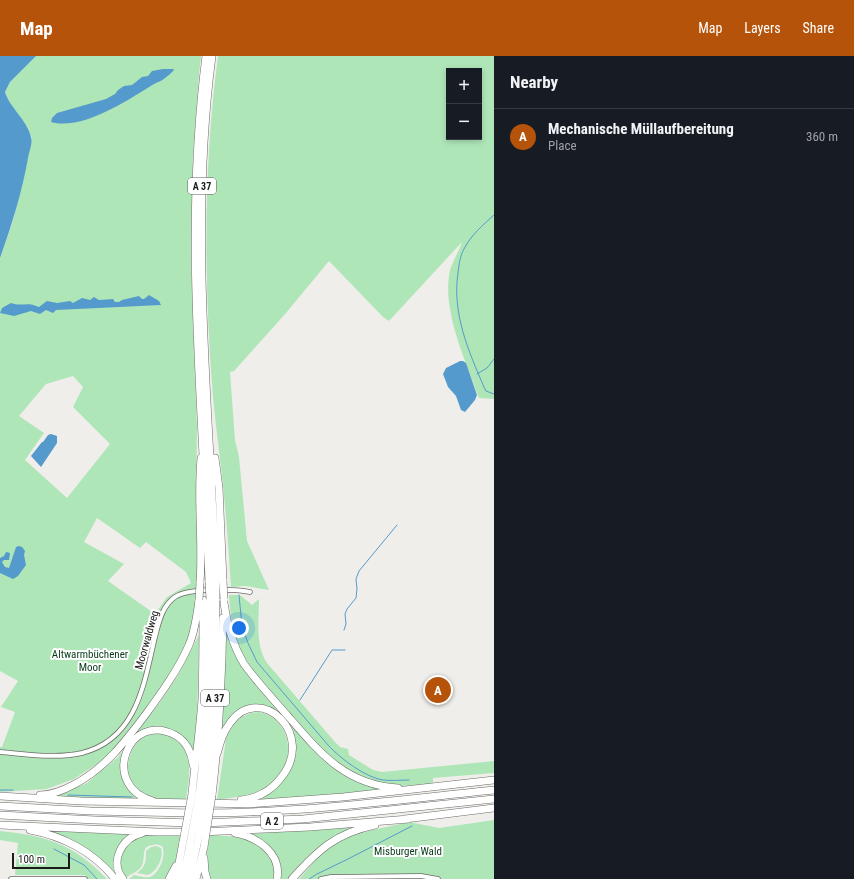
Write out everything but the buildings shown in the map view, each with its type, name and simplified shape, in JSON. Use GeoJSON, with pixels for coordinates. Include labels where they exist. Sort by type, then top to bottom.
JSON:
{"type":"FeatureCollection","features":[{"type":"Feature","properties":{"kind":"highway","name":"A 37"},"geometry":{"type":"LineString","coordinates":[[206,56],[199,119],[195,215],[196,308],[210,582]]}},
{"type":"Feature","properties":{"kind":"highway","name":"A 37"},"geometry":{"type":"LineString","coordinates":[[210,582],[219,488],[208,412],[203,316],[201,215],[204,142],[212,56]]}},
{"type":"Feature","properties":{"kind":"highway"},"geometry":{"type":"LineString","coordinates":[[202,432],[199,475],[201,569],[210,582],[222,664],[217,754]]}},
{"type":"Feature","properties":{"kind":"highway"},"geometry":{"type":"LineString","coordinates":[[193,785],[202,699],[203,650],[212,600],[210,582]]}},
{"type":"Feature","properties":{"kind":"highway","name":"A 37"},"geometry":{"type":"LineString","coordinates":[[183,879],[202,795],[212,600]]}},
{"type":"Feature","properties":{"kind":"highway"},"geometry":{"type":"LineString","coordinates":[[212,600],[244,664],[303,734],[325,757],[344,772],[372,783],[396,788],[426,788]]}},
{"type":"Feature","properties":{"kind":"highway"},"geometry":{"type":"LineString","coordinates":[[0,796],[46,795],[58,792],[88,776],[108,761],[123,744],[173,677],[190,643],[198,613],[212,600]]}},
{"type":"Feature","properties":{"kind":"highway"},"geometry":{"type":"LineString","coordinates":[[176,879],[191,845],[202,795],[222,738],[230,722],[244,711],[252,709],[266,710],[277,715],[286,723],[292,742],[291,759],[282,777],[275,786],[266,793],[247,799],[216,803]]}},
{"type":"Feature","properties":{"kind":"highway"},"geometry":{"type":"LineString","coordinates":[[161,803],[142,796],[130,786],[126,777],[123,763],[127,749],[135,738],[149,731],[163,731],[170,733],[182,740],[187,746],[193,759],[193,785],[202,795]]}},
{"type":"Feature","properties":{"kind":"highway"},"geometry":{"type":"LineString","coordinates":[[0,796],[81,801],[248,804],[343,797],[494,780]]}},
{"type":"Feature","properties":{"kind":"highway","name":"A 2"},"geometry":{"type":"LineString","coordinates":[[0,806],[91,811],[216,813],[344,806],[494,790]]}},
{"type":"Feature","properties":{"kind":"highway","name":"A 2"},"geometry":{"type":"LineString","coordinates":[[0,815],[95,820],[216,822],[303,819],[494,799]]}},
{"type":"Feature","properties":{"kind":"highway"},"geometry":{"type":"LineString","coordinates":[[91,811],[187,803]]}},
{"type":"Feature","properties":{"kind":"highway"},"geometry":{"type":"LineString","coordinates":[[217,832],[310,827],[494,808]]}},
{"type":"Feature","properties":{"kind":"highway"},"geometry":{"type":"LineString","coordinates":[[292,879],[319,851],[346,834],[365,827],[408,818]]}},
{"type":"Feature","properties":{"kind":"highway"},"geometry":{"type":"LineString","coordinates":[[0,825],[157,832],[236,833],[261,843],[270,852],[276,861],[278,868],[277,879]]}},
{"type":"Feature","properties":{"kind":"highway"},"geometry":{"type":"LineString","coordinates":[[8,825],[47,834],[68,842],[97,860],[115,879]]}},
{"type":"Feature","properties":{"kind":"highway"},"geometry":{"type":"LineString","coordinates":[[123,879],[118,870],[117,864],[118,852],[121,847],[127,840],[141,833],[157,832]]}},
{"type":"Feature","properties":{"kind":"highway","name":"A 37"},"geometry":{"type":"LineString","coordinates":[[189,879],[191,845]]}},
{"type":"Feature","properties":{"kind":"highway"},"geometry":{"type":"LineString","coordinates":[[169,879],[191,845]]}},
{"type":"Feature","properties":{"kind":"highway"},"geometry":{"type":"LineString","coordinates":[[191,845],[196,879]]}},
{"type":"Feature","properties":{"kind":"highway"},"geometry":{"type":"LineString","coordinates":[[191,845],[204,866],[207,879]]}},
{"type":"Feature","properties":{"kind":"street","name":"Moorwaldweg"},"geometry":{"type":"LineString","coordinates":[[0,752],[52,756],[82,753],[97,748],[115,735],[129,720],[138,702],[147,674],[158,627],[163,611],[167,605],[175,597],[189,592],[241,590],[250,592]]}},
{"type":"Feature","properties":{"kind":"street"},"geometry":{"type":"LineString","coordinates":[[321,879],[331,877],[420,876],[438,879]]}},
{"type":"Feature","properties":{"kind":"street"},"geometry":{"type":"LineString","coordinates":[[11,879],[85,879]]}},
{"type":"Feature","properties":{"kind":"green space","name":"Altwarmbüchener Moor"},"geometry":{"type":"Polygon","coordinates":[[[36,56],[201,56],[193,155],[191,258],[197,428],[196,497],[198,570],[197,600],[188,642],[171,676],[121,742],[103,760],[74,779],[47,789],[0,792],[0,747],[2,747],[15,712],[1,707],[18,681],[0,671],[0,258],[13,221],[32,138],[5,92],[10,82],[36,56]],[[73,376],[46,384],[19,416],[44,433],[25,460],[67,498],[110,444],[73,407],[83,387],[73,376]],[[97,518],[84,542],[124,564],[108,581],[155,614],[167,597],[191,583],[186,572],[146,542],[140,548],[97,518]]]}},
{"type":"Feature","properties":{"kind":"green space"},"geometry":{"type":"Polygon","coordinates":[[[218,56],[494,56],[494,399],[479,398],[456,335],[452,318],[448,285],[450,270],[462,242],[389,321],[383,317],[329,261],[286,313],[234,371],[230,372],[235,440],[239,457],[247,541],[269,590],[246,586],[231,587],[225,507],[210,355],[206,226],[210,141],[218,56]]]}},
{"type":"Feature","properties":{"kind":"green space"},"geometry":{"type":"Polygon","coordinates":[[[229,595],[240,595],[252,605],[259,599],[259,640],[263,656],[267,663],[335,742],[340,747],[348,749],[349,755],[373,770],[382,772],[494,761],[494,773],[433,778],[433,784],[401,786],[373,781],[345,769],[326,755],[309,738],[247,661],[239,646],[233,627],[229,595]]]}},
{"type":"Feature","properties":{"kind":"green space"},"geometry":{"type":"Polygon","coordinates":[[[225,626],[236,653],[338,770],[395,790],[259,800],[258,799],[279,784],[295,742],[294,736],[287,720],[279,712],[268,707],[237,712],[221,732],[225,626]]]}},
{"type":"Feature","properties":{"kind":"green space"},"geometry":{"type":"Polygon","coordinates":[[[199,635],[197,726],[194,751],[188,742],[171,731],[134,738],[122,771],[147,801],[49,798],[87,783],[118,757],[160,702],[178,675],[199,635]]]}},
{"type":"Feature","properties":{"kind":"green space"},"geometry":{"type":"Polygon","coordinates":[[[259,712],[270,716],[279,723],[285,732],[288,743],[288,754],[285,764],[280,774],[272,783],[259,791],[217,800],[228,733],[234,724],[242,717],[247,714],[259,712]]]}},
{"type":"Feature","properties":{"kind":"green space"},"geometry":{"type":"Polygon","coordinates":[[[158,733],[170,737],[179,743],[188,758],[189,778],[186,799],[153,798],[138,789],[130,779],[128,767],[130,754],[133,748],[141,739],[148,735],[158,733]]]}},
{"type":"Feature","properties":{"kind":"green space","name":"Misburger Wald"},"geometry":{"type":"Polygon","coordinates":[[[494,820],[494,879],[299,879],[320,854],[345,836],[409,822],[439,828],[494,820]]]}},
{"type":"Feature","properties":{"kind":"green space"},"geometry":{"type":"Polygon","coordinates":[[[362,825],[353,828],[290,879],[279,879],[279,867],[250,834],[362,825]]]}},
{"type":"Feature","properties":{"kind":"green space"},"geometry":{"type":"Polygon","coordinates":[[[40,828],[138,832],[131,836],[113,872],[40,828]]]}},
{"type":"Feature","properties":{"kind":"green space"},"geometry":{"type":"Polygon","coordinates":[[[0,831],[46,839],[59,844],[83,857],[107,879],[88,879],[85,875],[15,875],[18,843],[0,840],[0,831]]]}},
{"type":"Feature","properties":{"kind":"green space"},"geometry":{"type":"Polygon","coordinates":[[[181,834],[175,865],[168,879],[129,879],[134,875],[150,877],[156,872],[161,864],[164,854],[162,846],[157,845],[146,848],[143,864],[138,870],[126,878],[121,873],[119,862],[126,844],[142,835],[181,834]]]}},
{"type":"Feature","properties":{"kind":"green space"},"geometry":{"type":"Polygon","coordinates":[[[210,835],[241,837],[265,848],[274,865],[275,879],[209,879],[206,858],[210,835]]]}},
{"type":"Feature","properties":{"kind":"green space"},"geometry":{"type":"Polygon","coordinates":[[[156,846],[161,848],[162,852],[161,860],[157,867],[148,875],[137,873],[145,864],[146,851],[151,847],[156,846]]]}},
{"type":"Feature","properties":{"kind":"water"},"geometry":{"type":"Polygon","coordinates":[[[0,56],[36,56],[10,82],[5,92],[7,98],[26,125],[32,142],[20,196],[0,258],[0,56]]]}},
{"type":"Feature","properties":{"kind":"water"},"geometry":{"type":"Polygon","coordinates":[[[163,69],[174,70],[162,80],[104,112],[77,122],[63,124],[51,122],[52,118],[57,113],[106,99],[115,94],[124,86],[132,85],[142,77],[148,76],[152,71],[163,69]]]}},
{"type":"Feature","properties":{"kind":"water"},"geometry":{"type":"Polygon","coordinates":[[[149,295],[159,301],[161,305],[56,310],[53,313],[46,310],[40,314],[31,311],[14,316],[0,313],[2,308],[11,303],[31,304],[39,307],[47,301],[57,303],[70,301],[73,303],[82,298],[90,300],[94,297],[99,300],[113,299],[115,302],[119,302],[139,296],[144,299],[149,295]]]}},
{"type":"Feature","properties":{"kind":"water"},"geometry":{"type":"Polygon","coordinates":[[[460,361],[466,363],[477,395],[475,400],[465,412],[461,410],[456,396],[448,387],[443,374],[446,368],[460,361]]]}},
{"type":"Feature","properties":{"kind":"water"},"geometry":{"type":"Polygon","coordinates":[[[51,434],[57,436],[57,443],[41,467],[31,456],[48,435],[51,434]]]}},
{"type":"Feature","properties":{"kind":"water"},"geometry":{"type":"Polygon","coordinates":[[[19,546],[25,551],[24,555],[26,565],[18,576],[13,579],[0,573],[0,558],[4,556],[6,552],[10,553],[9,560],[4,560],[2,562],[5,567],[9,568],[16,547],[19,546]]]}},
{"type":"Feature","properties":{"kind":"waterway"},"geometry":{"type":"LineString","coordinates":[[494,215],[474,235],[464,249],[459,264],[457,288],[459,317],[467,345],[486,391],[494,394]]}},
{"type":"Feature","properties":{"kind":"waterway"},"geometry":{"type":"LineString","coordinates":[[477,374],[487,368],[494,359]]}},
{"type":"Feature","properties":{"kind":"waterway"},"geometry":{"type":"LineString","coordinates":[[344,630],[346,624],[345,614],[356,598],[356,579],[359,571],[397,525]]}},
{"type":"Feature","properties":{"kind":"waterway"},"geometry":{"type":"LineString","coordinates":[[239,595],[242,626],[257,662],[328,745],[346,761],[369,775],[383,780],[409,780]]}},
{"type":"Feature","properties":{"kind":"waterway"},"geometry":{"type":"LineString","coordinates":[[300,700],[332,650],[345,650]]}},
{"type":"Feature","properties":{"kind":"waterway"},"geometry":{"type":"LineString","coordinates":[[0,790],[13,790]]}},
{"type":"Feature","properties":{"kind":"waterway"},"geometry":{"type":"LineString","coordinates":[[68,795],[132,797]]}},
{"type":"Feature","properties":{"kind":"waterway"},"geometry":{"type":"LineString","coordinates":[[309,879],[412,826]]}},
{"type":"Feature","properties":{"kind":"waterway"},"geometry":{"type":"LineString","coordinates":[[54,849],[84,865],[97,879]]}},
{"type":"Feature","properties":{"kind":"place","name":"Mechanische Müllaufbereitung"},"geometry":{"type":"Point","coordinates":[438,690]}}]}
